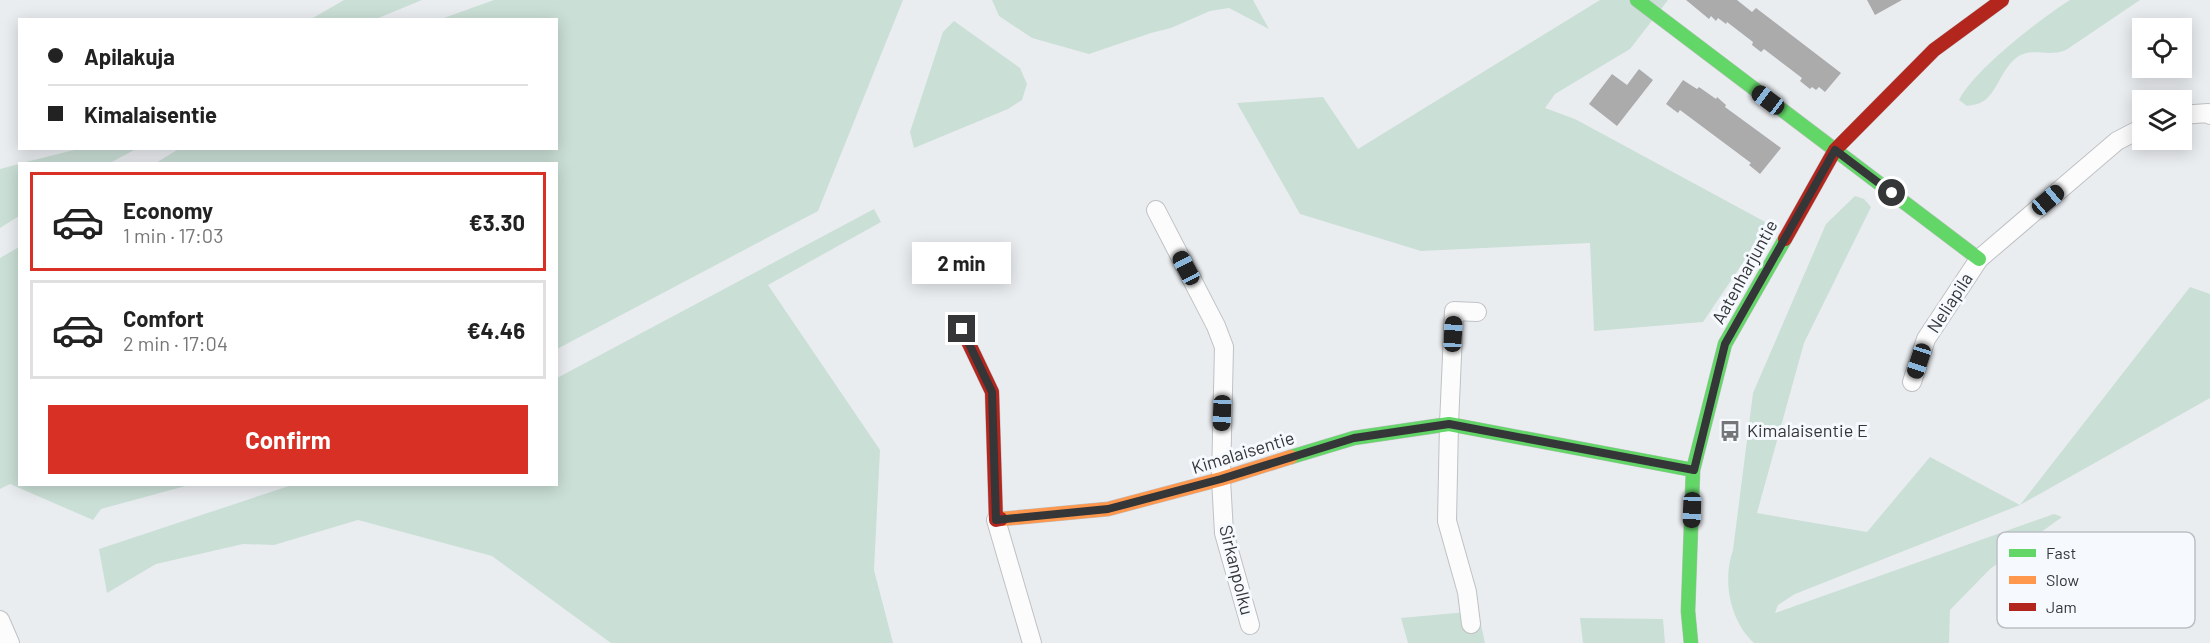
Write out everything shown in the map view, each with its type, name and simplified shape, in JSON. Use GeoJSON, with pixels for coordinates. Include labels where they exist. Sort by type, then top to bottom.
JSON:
{"type":"FeatureCollection","features":[{"type":"Feature","properties":{"kind":"street"},"geometry":{"type":"LineString","coordinates":[[1637,0],[1979,259]]}},
{"type":"Feature","properties":{"kind":"street","name":"Aatenharjuntie"},"geometry":{"type":"LineString","coordinates":[[1691,643],[1688,612],[1694,470],[1725,344],[1835,150],[1934,50],[2002,0]]}},
{"type":"Feature","properties":{"kind":"street"},"geometry":{"type":"LineString","coordinates":[[2192,114],[2208,113],[2210,115]]}},
{"type":"Feature","properties":{"kind":"street","name":"Neliapila"},"geometry":{"type":"LineString","coordinates":[[1912,382],[1926,339],[1979,259],[2117,141],[2132,133]]}},
{"type":"Feature","properties":{"kind":"street","name":"Sirkanpolku"},"geometry":{"type":"LineString","coordinates":[[1156,210],[1216,326],[1224,347],[1221,479],[1224,533],[1250,625]]}},
{"type":"Feature","properties":{"kind":"street"},"geometry":{"type":"LineString","coordinates":[[1471,624],[1467,592],[1447,521],[1454,311],[1477,312]]}},
{"type":"Feature","properties":{"kind":"street"},"geometry":{"type":"LineString","coordinates":[[962,329],[992,392],[996,520],[1032,643]]}},
{"type":"Feature","properties":{"kind":"street","name":"Kimalaisentie"},"geometry":{"type":"LineString","coordinates":[[996,520],[1108,509],[1221,479],[1354,438],[1449,424],[1694,470]]}},
{"type":"Feature","properties":{"kind":"street"},"geometry":{"type":"LineString","coordinates":[[0,620],[10,643]]}},
{"type":"Feature","properties":{"kind":"green space"},"geometry":{"type":"Polygon","coordinates":[[[344,0],[422,0],[378,18],[313,18],[344,0]]]}},
{"type":"Feature","properties":{"kind":"green space"},"geometry":{"type":"Polygon","coordinates":[[[494,0],[903,0],[818,211],[558,348],[558,162],[158,162],[177,150],[558,150],[558,18],[444,18],[494,0]]]}},
{"type":"Feature","properties":{"kind":"green space"},"geometry":{"type":"Polygon","coordinates":[[[992,0],[1253,0],[1269,29],[1229,8],[1210,11],[1171,28],[1089,54],[1032,38],[999,16],[992,0]]]}},
{"type":"Feature","properties":{"kind":"green space"},"geometry":{"type":"Polygon","coordinates":[[[1600,0],[1668,0],[1630,49],[1555,94],[1545,108],[1575,119],[1769,224],[1703,322],[1594,331],[1590,243],[1421,251],[1300,214],[1237,103],[1323,97],[1358,149],[1600,0]]]}},
{"type":"Feature","properties":{"kind":"green space"},"geometry":{"type":"Polygon","coordinates":[[[2070,0],[2140,0],[2066,50],[2052,53],[2034,52],[2016,58],[1993,91],[1983,101],[1967,106],[1959,100],[1978,74],[1993,60],[2042,19],[2070,0]]]}},
{"type":"Feature","properties":{"kind":"green space"},"geometry":{"type":"Polygon","coordinates":[[[954,21],[1020,68],[1027,84],[1022,100],[1008,109],[914,148],[910,132],[943,32],[954,21]]]}},
{"type":"Feature","properties":{"kind":"green space"},"geometry":{"type":"Polygon","coordinates":[[[74,150],[134,150],[112,162],[26,162],[74,150]]]}},
{"type":"Feature","properties":{"kind":"green space"},"geometry":{"type":"Polygon","coordinates":[[[18,164],[18,217],[0,228],[0,169],[18,164]]]}},
{"type":"Feature","properties":{"kind":"green space"},"geometry":{"type":"Polygon","coordinates":[[[1855,196],[1864,199],[1871,207],[1804,343],[1757,513],[1867,532],[1930,457],[2020,505],[1795,594],[1778,605],[1775,613],[1997,534],[1997,564],[1950,610],[1949,643],[1754,643],[1739,624],[1730,600],[1728,575],[1753,393],[1826,224],[1855,196]]]}},
{"type":"Feature","properties":{"kind":"green space"},"geometry":{"type":"Polygon","coordinates":[[[874,209],[881,222],[768,285],[880,450],[874,570],[893,643],[611,643],[492,556],[358,520],[274,545],[243,544],[156,564],[107,593],[99,549],[289,486],[558,486],[558,377],[874,209]]]}},
{"type":"Feature","properties":{"kind":"green space"},"geometry":{"type":"Polygon","coordinates":[[[18,248],[18,486],[185,486],[101,509],[93,520],[10,484],[0,489],[0,258],[18,248]]]}},
{"type":"Feature","properties":{"kind":"green space"},"geometry":{"type":"Polygon","coordinates":[[[2190,287],[2210,294],[2210,398],[2020,505],[2190,287]]]}},
{"type":"Feature","properties":{"kind":"green space"},"geometry":{"type":"Polygon","coordinates":[[[2054,514],[2062,517],[2041,532],[2003,532],[2054,514]]]}},
{"type":"Feature","properties":{"kind":"green space"},"geometry":{"type":"Polygon","coordinates":[[[1478,611],[1485,643],[1408,643],[1401,618],[1478,611]]]}},
{"type":"Feature","properties":{"kind":"green space"},"geometry":{"type":"Polygon","coordinates":[[[1580,618],[1663,619],[1665,643],[1583,643],[1580,618]]]}},
{"type":"Feature","properties":{"kind":"building"},"geometry":{"type":"Polygon","coordinates":[[[1686,0],[1737,0],[1752,12],[1756,8],[1841,73],[1825,92],[1819,87],[1816,90],[1812,87],[1810,89],[1800,81],[1802,78],[1764,49],[1761,52],[1752,45],[1753,42],[1727,22],[1726,24],[1718,18],[1716,21],[1711,16],[1709,19],[1686,0]]]}},
{"type":"Feature","properties":{"kind":"building"},"geometry":{"type":"Polygon","coordinates":[[[1867,0],[1902,0],[1875,15],[1867,0]]]}},
{"type":"Feature","properties":{"kind":"building"},"geometry":{"type":"Polygon","coordinates":[[[1639,69],[1653,80],[1617,126],[1589,104],[1612,74],[1627,85],[1639,69]]]}},
{"type":"Feature","properties":{"kind":"building"},"geometry":{"type":"Polygon","coordinates":[[[1683,80],[1697,89],[1699,87],[1716,99],[1717,97],[1726,105],[1725,107],[1781,148],[1760,174],[1749,165],[1751,163],[1680,110],[1678,113],[1666,104],[1683,80]]]}},
{"type":"Feature","properties":{"kind":"traffic: fast"},"geometry":{"type":"LineString","coordinates":[[1637,0],[1979,259]]}},
{"type":"Feature","properties":{"kind":"traffic: fast"},"geometry":{"type":"LineString","coordinates":[[1691,643],[1688,611],[1693,470],[1725,344],[1785,239]]}},
{"type":"Feature","properties":{"kind":"traffic: fast"},"geometry":{"type":"LineString","coordinates":[[1291,457],[1354,438],[1449,424],[1693,470]]}},
{"type":"Feature","properties":{"kind":"traffic: slow"},"geometry":{"type":"LineString","coordinates":[[1001,519],[1108,509],[1221,479],[1291,457]]}},
{"type":"Feature","properties":{"kind":"traffic: jam"},"geometry":{"type":"LineString","coordinates":[[1785,239],[1835,150],[1934,50],[2002,0]]}},
{"type":"Feature","properties":{"kind":"traffic: jam"},"geometry":{"type":"LineString","coordinates":[[962,329],[992,392],[996,520],[1001,519]]}},
{"type":"Feature","properties":{"kind":"place","name":"Kimalaisentie E"},"geometry":{"type":"Point","coordinates":[1730,431]}},
{"type":"Feature","properties":{"kind":"route"},"geometry":{"type":"LineString","coordinates":[[962,329],[992,392],[996,520],[1108,509],[1221,479],[1354,438],[1449,424],[1694,470],[1725,344],[1835,150],[1892,193]]}}]}
